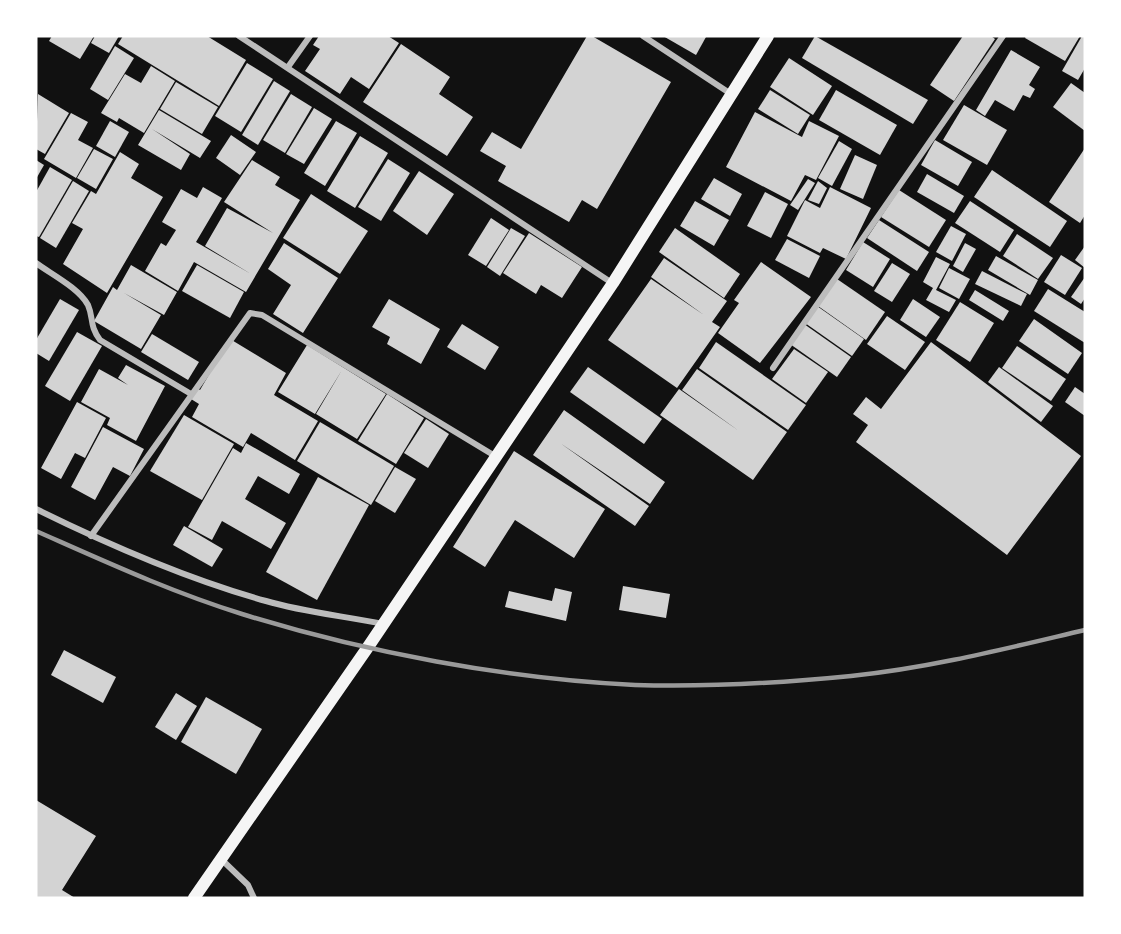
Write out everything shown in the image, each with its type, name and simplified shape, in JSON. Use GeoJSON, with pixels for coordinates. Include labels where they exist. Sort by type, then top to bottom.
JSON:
{"type":"FeatureCollection","features":[{"type":"Feature","properties":{"kind":"main road"},"geometry":{"type":"LineString","coordinates":[[194,898],[613,284],[768,36]]}},
{"type":"Feature","properties":{"kind":"street"},"geometry":{"type":"LineString","coordinates":[[239,36],[613,284]]}},
{"type":"Feature","properties":{"kind":"street"},"geometry":{"type":"LineString","coordinates":[[288,68],[310,36]]}},
{"type":"Feature","properties":{"kind":"street"},"geometry":{"type":"LineString","coordinates":[[643,36],[731,94]]}},
{"type":"Feature","properties":{"kind":"street"},"geometry":{"type":"LineString","coordinates":[[773,368],[1003,36]]}},
{"type":"Feature","properties":{"kind":"street"},"geometry":{"type":"LineString","coordinates":[[36,263],[82,297],[89,307],[92,329],[100,340],[191,394]]}},
{"type":"Feature","properties":{"kind":"street"},"geometry":{"type":"LineString","coordinates":[[91,536],[246,316],[256,313],[495,456]]}},
{"type":"Feature","properties":{"kind":"street"},"geometry":{"type":"LineString","coordinates":[[36,510],[91,536],[268,602],[383,624]]}},
{"type":"Feature","properties":{"kind":"street"},"geometry":{"type":"LineString","coordinates":[[221,859],[248,885],[254,898]]}},
{"type":"Feature","properties":{"kind":"building"},"geometry":{"type":"Polygon","coordinates":[[[52,36],[94,36],[80,59],[49,41],[52,36]]]}},
{"type":"Feature","properties":{"kind":"building"},"geometry":{"type":"Polygon","coordinates":[[[95,36],[119,36],[109,53],[91,43],[95,36]]]}},
{"type":"Feature","properties":{"kind":"building"},"geometry":{"type":"Polygon","coordinates":[[[123,36],[207,36],[246,60],[219,106],[118,44],[123,36]]]}},
{"type":"Feature","properties":{"kind":"building"},"geometry":{"type":"Polygon","coordinates":[[[319,36],[388,36],[399,43],[369,89],[351,77],[340,94],[305,71],[320,49],[313,45],[319,36]]]}},
{"type":"Feature","properties":{"kind":"building"},"geometry":{"type":"Polygon","coordinates":[[[587,36],[592,36],[671,82],[597,209],[582,200],[569,222],[498,181],[506,166],[480,151],[492,132],[521,149],[587,36]]]}},
{"type":"Feature","properties":{"kind":"building"},"geometry":{"type":"Polygon","coordinates":[[[663,36],[704,36],[706,37],[696,55],[663,36]]]}},
{"type":"Feature","properties":{"kind":"building"},"geometry":{"type":"Polygon","coordinates":[[[815,36],[928,100],[913,124],[802,58],[815,36]]]}},
{"type":"Feature","properties":{"kind":"building"},"geometry":{"type":"Polygon","coordinates":[[[963,36],[991,36],[995,39],[954,101],[930,85],[963,36]]]}},
{"type":"Feature","properties":{"kind":"building"},"geometry":{"type":"Polygon","coordinates":[[[1026,36],[1080,36],[1065,61],[1025,38],[1026,36]]]}},
{"type":"Feature","properties":{"kind":"building"},"geometry":{"type":"Polygon","coordinates":[[[1082,36],[1085,36],[1085,68],[1078,80],[1062,71],[1082,36]]]}},
{"type":"Feature","properties":{"kind":"building"},"geometry":{"type":"Polygon","coordinates":[[[401,44],[450,77],[439,94],[473,117],[447,156],[363,102],[401,44]]]}},
{"type":"Feature","properties":{"kind":"building"},"geometry":{"type":"Polygon","coordinates":[[[115,46],[134,58],[108,100],[90,89],[115,46]]]}},
{"type":"Feature","properties":{"kind":"building"},"geometry":{"type":"Polygon","coordinates":[[[1011,50],[1040,67],[1029,85],[1035,89],[1030,98],[1023,95],[1014,111],[995,100],[985,116],[976,110],[1011,50]]]}},
{"type":"Feature","properties":{"kind":"building"},"geometry":{"type":"Polygon","coordinates":[[[789,58],[832,86],[813,115],[770,87],[789,58]]]}},
{"type":"Feature","properties":{"kind":"building"},"geometry":{"type":"Polygon","coordinates":[[[247,63],[273,79],[241,132],[215,116],[247,63]]]}},
{"type":"Feature","properties":{"kind":"building"},"geometry":{"type":"Polygon","coordinates":[[[151,66],[175,81],[144,133],[119,118],[117,122],[101,113],[125,74],[141,83],[151,66]]]}},
{"type":"Feature","properties":{"kind":"building"},"geometry":{"type":"Polygon","coordinates":[[[274,81],[290,91],[258,145],[242,135],[274,81]]]}},
{"type":"Feature","properties":{"kind":"building"},"geometry":{"type":"Polygon","coordinates":[[[176,82],[218,107],[202,134],[160,109],[176,82]]]}},
{"type":"Feature","properties":{"kind":"building"},"geometry":{"type":"Polygon","coordinates":[[[1071,83],[1085,93],[1085,131],[1053,107],[1071,83]]]}},
{"type":"Feature","properties":{"kind":"building"},"geometry":{"type":"Polygon","coordinates":[[[770,90],[810,115],[798,134],[758,109],[770,90]]]}},
{"type":"Feature","properties":{"kind":"building"},"geometry":{"type":"Polygon","coordinates":[[[836,90],[897,125],[880,155],[819,120],[836,90]]]}},
{"type":"Feature","properties":{"kind":"building"},"geometry":{"type":"Polygon","coordinates":[[[38,94],[69,113],[45,154],[36,149],[38,94]]]}},
{"type":"Feature","properties":{"kind":"building"},"geometry":{"type":"Polygon","coordinates":[[[291,94],[312,107],[285,153],[263,140],[291,94]]]}},
{"type":"Feature","properties":{"kind":"building"},"geometry":{"type":"Polygon","coordinates":[[[964,105],[1007,130],[987,165],[943,140],[964,105]]]}},
{"type":"Feature","properties":{"kind":"building"},"geometry":{"type":"Polygon","coordinates":[[[314,108],[332,119],[304,164],[286,154],[314,108]]]}},
{"type":"Feature","properties":{"kind":"building"},"geometry":{"type":"Polygon","coordinates":[[[159,110],[211,141],[200,158],[152,129],[190,154],[181,170],[138,145],[159,110]]]}},
{"type":"Feature","properties":{"kind":"building"},"geometry":{"type":"Polygon","coordinates":[[[755,112],[802,137],[809,121],[839,136],[816,180],[805,175],[791,201],[726,167],[755,112]]]}},
{"type":"Feature","properties":{"kind":"building"},"geometry":{"type":"Polygon","coordinates":[[[71,113],[88,122],[78,140],[93,148],[76,178],[44,159],[71,113]]]}},
{"type":"Feature","properties":{"kind":"building"},"geometry":{"type":"Polygon","coordinates":[[[110,121],[129,132],[115,157],[96,146],[110,121]]]}},
{"type":"Feature","properties":{"kind":"building"},"geometry":{"type":"Polygon","coordinates":[[[336,121],[357,133],[325,186],[304,173],[336,121]]]}},
{"type":"Feature","properties":{"kind":"building"},"geometry":{"type":"Polygon","coordinates":[[[231,135],[256,152],[240,175],[216,158],[231,135]]]}},
{"type":"Feature","properties":{"kind":"building"},"geometry":{"type":"Polygon","coordinates":[[[360,136],[388,153],[355,208],[327,191],[360,136]]]}},
{"type":"Feature","properties":{"kind":"building"},"geometry":{"type":"Polygon","coordinates":[[[935,140],[972,162],[958,186],[921,165],[935,140]]]}},
{"type":"Feature","properties":{"kind":"building"},"geometry":{"type":"Polygon","coordinates":[[[839,141],[852,149],[832,186],[818,178],[839,141]]]}},
{"type":"Feature","properties":{"kind":"building"},"geometry":{"type":"Polygon","coordinates":[[[1085,148],[1085,215],[1080,223],[1049,202],[1085,148]]]}},
{"type":"Feature","properties":{"kind":"building"},"geometry":{"type":"Polygon","coordinates":[[[94,149],[113,159],[96,189],[77,178],[94,149]]]}},
{"type":"Feature","properties":{"kind":"building"},"geometry":{"type":"Polygon","coordinates":[[[120,152],[139,164],[131,178],[163,197],[107,293],[63,264],[83,229],[72,223],[91,191],[96,194],[120,152]]]}},
{"type":"Feature","properties":{"kind":"building"},"geometry":{"type":"Polygon","coordinates":[[[855,155],[877,165],[863,199],[840,189],[855,155]]]}},
{"type":"Feature","properties":{"kind":"building"},"geometry":{"type":"Polygon","coordinates":[[[388,159],[410,173],[381,221],[358,207],[388,159]]]}},
{"type":"Feature","properties":{"kind":"building"},"geometry":{"type":"Polygon","coordinates":[[[36,160],[44,165],[36,179],[36,160]]]}},
{"type":"Feature","properties":{"kind":"building"},"geometry":{"type":"Polygon","coordinates":[[[252,160],[280,177],[275,185],[300,200],[246,292],[194,262],[178,291],[145,271],[161,243],[166,246],[176,230],[162,222],[181,189],[197,198],[203,187],[222,198],[196,242],[251,274],[205,246],[227,208],[273,233],[224,202],[252,160]]]}},
{"type":"Feature","properties":{"kind":"building"},"geometry":{"type":"Polygon","coordinates":[[[50,167],[72,180],[39,237],[36,236],[36,192],[50,167]]]}},
{"type":"Feature","properties":{"kind":"building"},"geometry":{"type":"Polygon","coordinates":[[[992,170],[1067,221],[1050,247],[974,197],[992,170]]]}},
{"type":"Feature","properties":{"kind":"building"},"geometry":{"type":"Polygon","coordinates":[[[419,171],[454,194],[427,235],[393,211],[419,171]]]}},
{"type":"Feature","properties":{"kind":"building"},"geometry":{"type":"Polygon","coordinates":[[[927,174],[964,196],[954,213],[917,192],[927,174]]]}},
{"type":"Feature","properties":{"kind":"building"},"geometry":{"type":"Polygon","coordinates":[[[714,178],[742,194],[730,216],[701,199],[714,178]]]}},
{"type":"Feature","properties":{"kind":"building"},"geometry":{"type":"Polygon","coordinates":[[[808,179],[815,183],[798,210],[790,205],[808,179]]]}},
{"type":"Feature","properties":{"kind":"building"},"geometry":{"type":"Polygon","coordinates":[[[73,181],[89,191],[56,248],[40,238],[73,181]]]}},
{"type":"Feature","properties":{"kind":"building"},"geometry":{"type":"Polygon","coordinates":[[[818,181],[827,188],[819,204],[808,200],[818,181]]]}},
{"type":"Feature","properties":{"kind":"building"},"geometry":{"type":"Polygon","coordinates":[[[830,187],[871,208],[846,259],[823,248],[820,253],[787,236],[805,200],[820,208],[830,187]]]}},
{"type":"Feature","properties":{"kind":"building"},"geometry":{"type":"Polygon","coordinates":[[[899,190],[946,220],[929,247],[881,217],[899,190]]]}},
{"type":"Feature","properties":{"kind":"building"},"geometry":{"type":"Polygon","coordinates":[[[765,192],[788,204],[771,238],[747,226],[765,192]]]}},
{"type":"Feature","properties":{"kind":"building"},"geometry":{"type":"Polygon","coordinates":[[[311,194],[368,231],[340,274],[283,238],[311,194]]]}},
{"type":"Feature","properties":{"kind":"building"},"geometry":{"type":"Polygon","coordinates":[[[695,201],[729,220],[714,246],[680,226],[695,201]]]}},
{"type":"Feature","properties":{"kind":"building"},"geometry":{"type":"Polygon","coordinates":[[[970,201],[1014,230],[1000,252],[955,223],[970,201]]]}},
{"type":"Feature","properties":{"kind":"building"},"geometry":{"type":"Polygon","coordinates":[[[491,218],[509,230],[486,266],[468,255],[491,218]]]}},
{"type":"Feature","properties":{"kind":"building"},"geometry":{"type":"Polygon","coordinates":[[[879,220],[929,252],[917,271],[867,238],[879,220]]]}},
{"type":"Feature","properties":{"kind":"building"},"geometry":{"type":"Polygon","coordinates":[[[951,226],[966,234],[952,261],[936,252],[951,226]]]}},
{"type":"Feature","properties":{"kind":"building"},"geometry":{"type":"Polygon","coordinates":[[[511,228],[525,236],[500,276],[487,267],[511,228]]]}},
{"type":"Feature","properties":{"kind":"building"},"geometry":{"type":"Polygon","coordinates":[[[675,228],[740,274],[724,298],[659,252],[675,228]]]}},
{"type":"Feature","properties":{"kind":"building"},"geometry":{"type":"Polygon","coordinates":[[[529,233],[582,267],[562,298],[541,285],[536,294],[503,273],[529,233]]]}},
{"type":"Feature","properties":{"kind":"building"},"geometry":{"type":"Polygon","coordinates":[[[1017,234],[1053,258],[1038,279],[1003,256],[1017,234]]]}},
{"type":"Feature","properties":{"kind":"building"},"geometry":{"type":"Polygon","coordinates":[[[787,239],[820,256],[809,278],[775,260],[787,239]]]}},
{"type":"Feature","properties":{"kind":"building"},"geometry":{"type":"Polygon","coordinates":[[[863,242],[890,259],[873,287],[846,270],[863,242]]]}},
{"type":"Feature","properties":{"kind":"building"},"geometry":{"type":"Polygon","coordinates":[[[284,243],[338,278],[303,333],[273,314],[291,285],[268,269],[284,243]]]}},
{"type":"Feature","properties":{"kind":"building"},"geometry":{"type":"Polygon","coordinates":[[[965,243],[976,249],[963,272],[953,266],[965,243]]]}},
{"type":"Feature","properties":{"kind":"building"},"geometry":{"type":"Polygon","coordinates":[[[1085,246],[1085,268],[1075,260],[1085,246]]]}},
{"type":"Feature","properties":{"kind":"building"},"geometry":{"type":"Polygon","coordinates":[[[1061,255],[1082,268],[1065,295],[1044,282],[1061,255]]]}},
{"type":"Feature","properties":{"kind":"building"},"geometry":{"type":"Polygon","coordinates":[[[996,256],[1038,280],[1030,295],[988,270],[996,256]]]}},
{"type":"Feature","properties":{"kind":"building"},"geometry":{"type":"Polygon","coordinates":[[[936,257],[950,264],[936,290],[956,300],[949,312],[926,300],[933,288],[923,282],[936,257]]]}},
{"type":"Feature","properties":{"kind":"building"},"geometry":{"type":"Polygon","coordinates":[[[664,258],[727,301],[712,322],[720,327],[677,388],[608,340],[651,279],[704,315],[651,277],[664,258]]]}},
{"type":"Feature","properties":{"kind":"building"},"geometry":{"type":"Polygon","coordinates":[[[761,262],[811,297],[760,363],[718,333],[739,303],[734,300],[761,262]]]}},
{"type":"Feature","properties":{"kind":"building"},"geometry":{"type":"Polygon","coordinates":[[[892,263],[910,274],[892,302],[874,291],[892,263]]]}},
{"type":"Feature","properties":{"kind":"building"},"geometry":{"type":"Polygon","coordinates":[[[131,265],[177,292],[164,315],[124,293],[161,315],[141,349],[94,321],[113,287],[117,290],[131,265]]]}},
{"type":"Feature","properties":{"kind":"building"},"geometry":{"type":"Polygon","coordinates":[[[197,265],[244,292],[230,318],[182,291],[197,265]]]}},
{"type":"Feature","properties":{"kind":"building"},"geometry":{"type":"Polygon","coordinates":[[[949,268],[970,279],[959,299],[939,288],[949,268]]]}},
{"type":"Feature","properties":{"kind":"building"},"geometry":{"type":"Polygon","coordinates":[[[982,271],[1027,294],[1021,306],[975,284],[982,271]]]}},
{"type":"Feature","properties":{"kind":"building"},"geometry":{"type":"Polygon","coordinates":[[[1085,277],[1085,298],[1081,304],[1071,297],[1085,277]]]}},
{"type":"Feature","properties":{"kind":"building"},"geometry":{"type":"Polygon","coordinates":[[[837,279],[885,312],[866,340],[818,306],[837,279]]]}},
{"type":"Feature","properties":{"kind":"building"},"geometry":{"type":"Polygon","coordinates":[[[1048,289],[1085,312],[1085,343],[1034,311],[1048,289]]]}},
{"type":"Feature","properties":{"kind":"building"},"geometry":{"type":"Polygon","coordinates":[[[975,290],[1009,311],[1003,321],[969,300],[975,290]]]}},
{"type":"Feature","properties":{"kind":"building"},"geometry":{"type":"Polygon","coordinates":[[[60,299],[79,310],[49,361],[36,353],[36,340],[60,299]]]}},
{"type":"Feature","properties":{"kind":"building"},"geometry":{"type":"Polygon","coordinates":[[[389,299],[440,329],[421,364],[387,344],[390,337],[372,327],[389,299]]]}},
{"type":"Feature","properties":{"kind":"building"},"geometry":{"type":"Polygon","coordinates":[[[913,299],[940,317],[926,337],[900,320],[913,299]]]}},
{"type":"Feature","properties":{"kind":"building"},"geometry":{"type":"Polygon","coordinates":[[[960,302],[994,323],[970,362],[936,340],[960,302]]]}},
{"type":"Feature","properties":{"kind":"building"},"geometry":{"type":"Polygon","coordinates":[[[817,306],[864,339],[852,356],[805,323],[817,306]]]}},
{"type":"Feature","properties":{"kind":"building"},"geometry":{"type":"Polygon","coordinates":[[[887,316],[925,342],[905,370],[867,344],[887,316]]]}},
{"type":"Feature","properties":{"kind":"building"},"geometry":{"type":"Polygon","coordinates":[[[1034,319],[1082,353],[1068,374],[1019,341],[1034,319]]]}},
{"type":"Feature","properties":{"kind":"building"},"geometry":{"type":"Polygon","coordinates":[[[462,324],[499,347],[485,370],[447,347],[462,324]]]}},
{"type":"Feature","properties":{"kind":"building"},"geometry":{"type":"Polygon","coordinates":[[[804,324],[851,357],[837,377],[790,344],[804,324]]]}},
{"type":"Feature","properties":{"kind":"building"},"geometry":{"type":"Polygon","coordinates":[[[77,332],[102,346],[70,401],[45,386],[77,332]]]}},
{"type":"Feature","properties":{"kind":"building"},"geometry":{"type":"Polygon","coordinates":[[[152,334],[199,362],[188,380],[141,352],[152,334]]]}},
{"type":"Feature","properties":{"kind":"building"},"geometry":{"type":"Polygon","coordinates":[[[230,339],[286,373],[274,395],[318,421],[295,460],[251,433],[243,447],[192,417],[199,404],[191,399],[197,388],[200,390],[230,339]]]}},
{"type":"Feature","properties":{"kind":"building"},"geometry":{"type":"Polygon","coordinates":[[[716,342],[806,405],[788,430],[699,368],[716,342]]]}},
{"type":"Feature","properties":{"kind":"building"},"geometry":{"type":"Polygon","coordinates":[[[931,342],[1081,456],[1007,555],[856,442],[868,425],[853,414],[866,397],[881,409],[931,342]]]}},
{"type":"Feature","properties":{"kind":"building"},"geometry":{"type":"Polygon","coordinates":[[[307,345],[386,394],[357,439],[316,414],[342,370],[315,414],[278,392],[307,345]]]}},
{"type":"Feature","properties":{"kind":"building"},"geometry":{"type":"Polygon","coordinates":[[[1017,346],[1066,379],[1051,401],[1002,368],[1017,346]]]}},
{"type":"Feature","properties":{"kind":"building"},"geometry":{"type":"Polygon","coordinates":[[[794,349],[828,372],[806,403],[772,379],[794,349]]]}},
{"type":"Feature","properties":{"kind":"building"},"geometry":{"type":"Polygon","coordinates":[[[126,365],[165,386],[136,441],[107,425],[110,418],[81,402],[99,369],[128,385],[118,378],[126,365]]]}},
{"type":"Feature","properties":{"kind":"building"},"geometry":{"type":"Polygon","coordinates":[[[588,367],[662,419],[644,444],[570,392],[588,367]]]}},
{"type":"Feature","properties":{"kind":"building"},"geometry":{"type":"Polygon","coordinates":[[[999,367],[1053,406],[1041,422],[988,382],[999,367]]]}},
{"type":"Feature","properties":{"kind":"building"},"geometry":{"type":"Polygon","coordinates":[[[697,369],[787,432],[753,480],[660,415],[679,389],[739,431],[682,390],[697,369]]]}},
{"type":"Feature","properties":{"kind":"building"},"geometry":{"type":"Polygon","coordinates":[[[1075,387],[1085,394],[1085,416],[1065,402],[1075,387]]]}},
{"type":"Feature","properties":{"kind":"building"},"geometry":{"type":"Polygon","coordinates":[[[387,394],[424,418],[396,464],[358,441],[387,394]]]}},
{"type":"Feature","properties":{"kind":"building"},"geometry":{"type":"Polygon","coordinates":[[[77,402],[106,418],[85,458],[75,453],[61,479],[41,468],[77,402]]]}},
{"type":"Feature","properties":{"kind":"building"},"geometry":{"type":"Polygon","coordinates":[[[564,410],[665,482],[650,504],[560,443],[649,506],[635,526],[533,455],[564,410]]]}},
{"type":"Feature","properties":{"kind":"building"},"geometry":{"type":"Polygon","coordinates":[[[184,415],[234,444],[202,500],[150,471],[184,415]]]}},
{"type":"Feature","properties":{"kind":"building"},"geometry":{"type":"Polygon","coordinates":[[[426,419],[449,434],[428,468],[404,453],[426,419]]]}},
{"type":"Feature","properties":{"kind":"building"},"geometry":{"type":"Polygon","coordinates":[[[320,422],[394,466],[371,505],[297,461],[320,422]]]}},
{"type":"Feature","properties":{"kind":"building"},"geometry":{"type":"Polygon","coordinates":[[[103,427],[144,449],[130,476],[113,467],[95,500],[71,487],[103,427]]]}},
{"type":"Feature","properties":{"kind":"building"},"geometry":{"type":"Polygon","coordinates":[[[246,443],[300,474],[289,494],[258,476],[245,499],[286,523],[271,549],[222,521],[212,540],[188,527],[233,448],[241,453],[246,443]]]}},
{"type":"Feature","properties":{"kind":"building"},"geometry":{"type":"Polygon","coordinates":[[[514,451],[605,509],[574,558],[515,520],[485,567],[453,547],[514,451]]]}},
{"type":"Feature","properties":{"kind":"building"},"geometry":{"type":"Polygon","coordinates":[[[395,467],[416,479],[395,513],[375,501],[395,467]]]}},
{"type":"Feature","properties":{"kind":"building"},"geometry":{"type":"Polygon","coordinates":[[[318,477],[369,505],[317,600],[266,572],[318,477]]]}},
{"type":"Feature","properties":{"kind":"building"},"geometry":{"type":"Polygon","coordinates":[[[184,526],[223,549],[212,567],[173,545],[184,526]]]}},
{"type":"Feature","properties":{"kind":"building"},"geometry":{"type":"Polygon","coordinates":[[[623,586],[670,594],[666,618],[619,610],[623,586]]]}},
{"type":"Feature","properties":{"kind":"building"},"geometry":{"type":"Polygon","coordinates":[[[555,588],[572,592],[566,621],[505,607],[509,591],[552,601],[555,588]]]}},
{"type":"Feature","properties":{"kind":"building"},"geometry":{"type":"Polygon","coordinates":[[[64,650],[116,677],[103,703],[51,675],[64,650]]]}},
{"type":"Feature","properties":{"kind":"building"},"geometry":{"type":"Polygon","coordinates":[[[176,693],[197,706],[176,740],[155,727],[176,693]]]}},
{"type":"Feature","properties":{"kind":"building"},"geometry":{"type":"Polygon","coordinates":[[[206,697],[262,729],[236,774],[181,742],[206,697]]]}},
{"type":"Feature","properties":{"kind":"building"},"geometry":{"type":"Polygon","coordinates":[[[36,800],[96,836],[62,890],[75,898],[36,898],[36,800]]]}},
{"type":"Feature","properties":{"kind":"railway"},"geometry":{"type":"LineString","coordinates":[[36,531],[189,596],[289,628],[386,652],[487,670],[586,682],[635,685],[716,685],[851,676],[939,663],[1085,630]]}}]}
